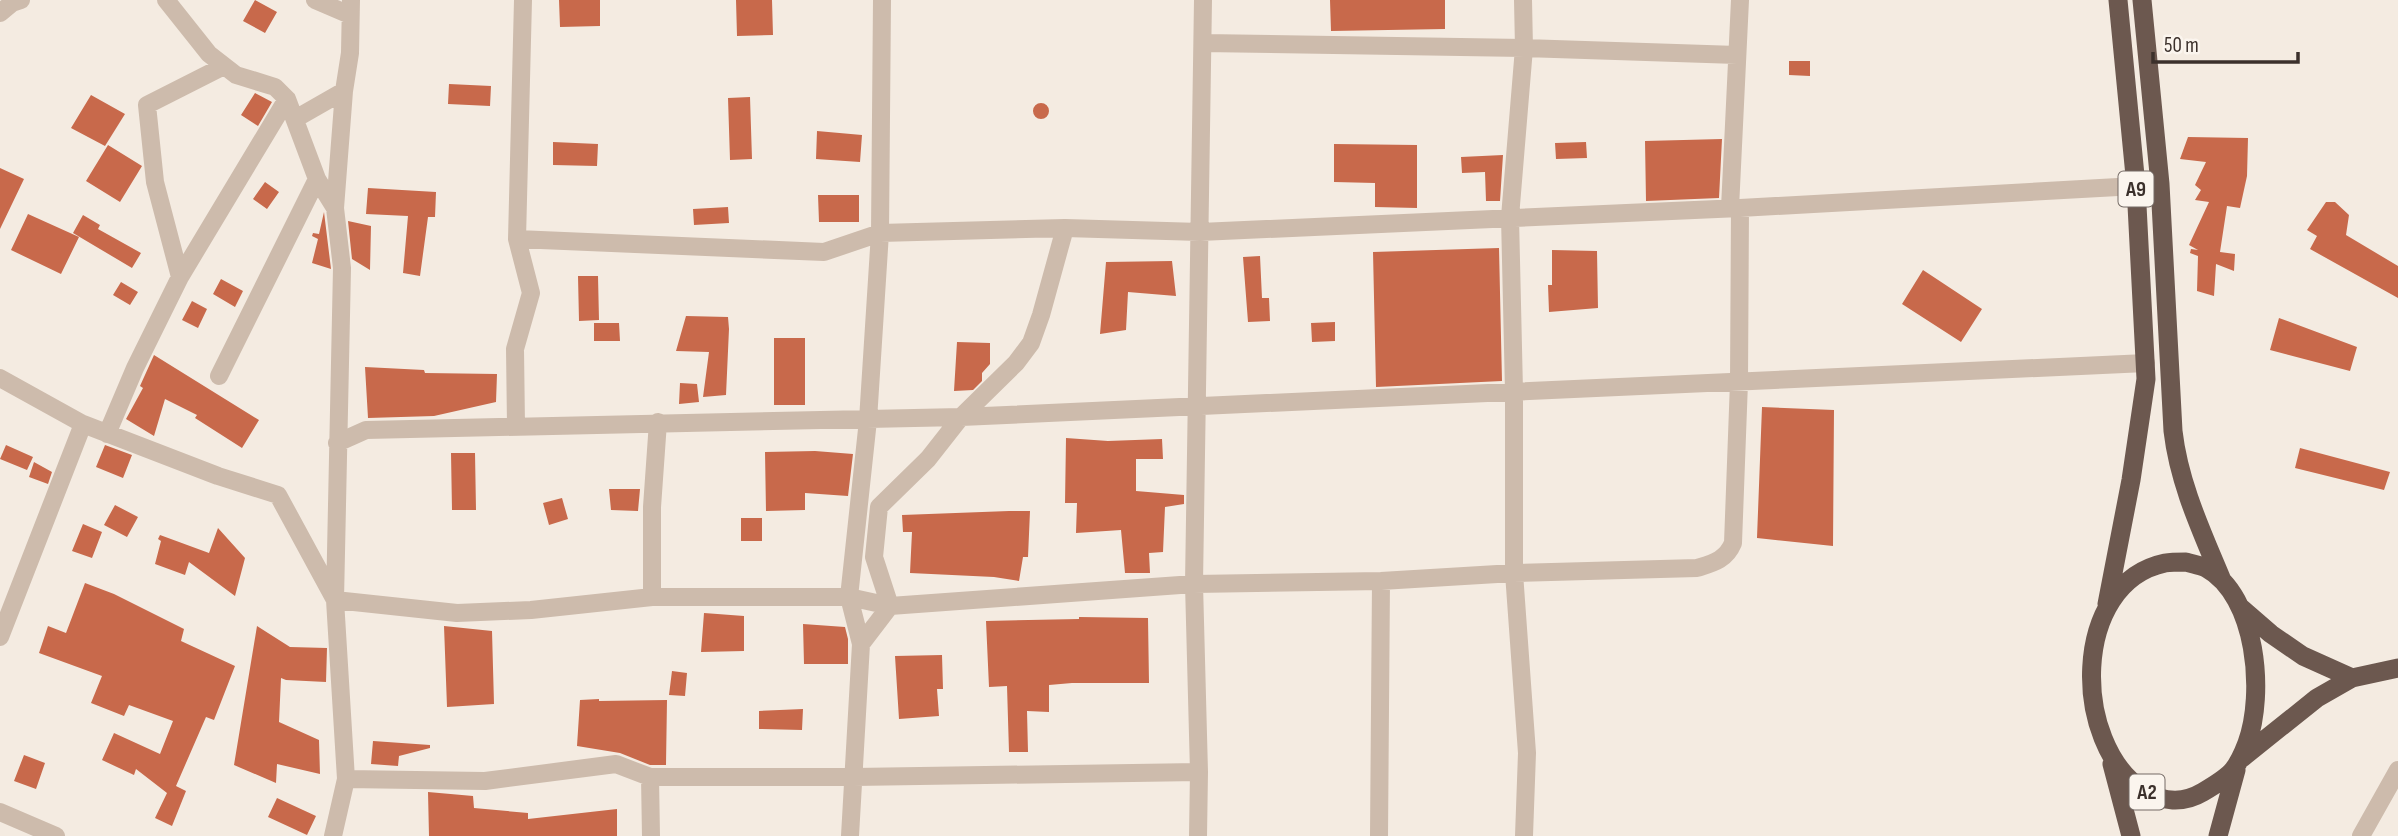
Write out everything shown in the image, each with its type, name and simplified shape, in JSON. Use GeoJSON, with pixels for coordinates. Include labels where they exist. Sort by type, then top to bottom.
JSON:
{"type":"FeatureCollection","features":[{"type":"Feature","properties":{"kind":"highway","name":"A9"},"geometry":{"type":"LineString","coordinates":[[2106,609],[2131,480],[2146,379],[2136,186],[2118,0]]}},
{"type":"Feature","properties":{"kind":"highway","name":"A9"},"geometry":{"type":"LineString","coordinates":[[2142,0],[2160,184],[2173,431],[2177,462],[2191,505],[2223,582]]}},
{"type":"Feature","properties":{"kind":"highway","name":"A2"},"geometry":{"type":"LineString","coordinates":[[2131,836],[2092,699],[2096,637],[2106,609],[2121,589],[2140,573],[2164,563],[2186,562],[2206,568],[2223,582],[2239,606],[2252,640],[2257,674],[2252,724],[2218,836]]}},
{"type":"Feature","properties":{"kind":"highway","name":"A2"},"geometry":{"type":"LineString","coordinates":[[2239,606],[2303,656],[2352,678]]}},
{"type":"Feature","properties":{"kind":"highway","name":"A2"},"geometry":{"type":"LineString","coordinates":[[2109,753],[2129,782],[2155,797],[2176,801],[2199,794],[2239,764],[2298,711],[2352,678],[2396,670]]}},
{"type":"Feature","properties":{"kind":"street"},"geometry":{"type":"LineString","coordinates":[[0,13],[21,0]]}},
{"type":"Feature","properties":{"kind":"street"},"geometry":{"type":"LineString","coordinates":[[166,0],[209,54],[236,75],[275,87],[287,100],[317,179],[335,208]]}},
{"type":"Feature","properties":{"kind":"street"},"geometry":{"type":"LineString","coordinates":[[315,0],[350,7],[350,53],[344,91],[335,208],[342,268],[335,600],[346,779],[333,836]]}},
{"type":"Feature","properties":{"kind":"street"},"geometry":{"type":"LineString","coordinates":[[516,426],[515,349],[531,293],[517,239],[523,0]]}},
{"type":"Feature","properties":{"kind":"street"},"geometry":{"type":"LineString","coordinates":[[850,836],[861,644],[849,597],[868,420],[880,233],[881,0]]}},
{"type":"Feature","properties":{"kind":"street"},"geometry":{"type":"LineString","coordinates":[[1198,836],[1194,584],[1203,0]]}},
{"type":"Feature","properties":{"kind":"street"},"geometry":{"type":"LineString","coordinates":[[1523,0],[1524,48],[1510,217],[1514,573],[1527,753],[1524,836]]}},
{"type":"Feature","properties":{"kind":"street"},"geometry":{"type":"LineString","coordinates":[[335,600],[457,613],[531,610],[652,597],[849,597],[890,606],[1194,584],[1381,581],[1514,573],[1697,568],[1716,563],[1728,554],[1733,543],[1739,382],[1735,208],[1740,0]]}},
{"type":"Feature","properties":{"kind":"street"},"geometry":{"type":"LineString","coordinates":[[1203,43],[1524,48],[1737,55]]}},
{"type":"Feature","properties":{"kind":"street"},"geometry":{"type":"LineString","coordinates":[[180,277],[155,182],[147,105],[224,66]]}},
{"type":"Feature","properties":{"kind":"street"},"geometry":{"type":"LineString","coordinates":[[295,119],[344,91]]}},
{"type":"Feature","properties":{"kind":"street"},"geometry":{"type":"LineString","coordinates":[[107,434],[135,368],[180,277],[287,100]]}},
{"type":"Feature","properties":{"kind":"street"},"geometry":{"type":"LineString","coordinates":[[219,376],[317,179]]}},
{"type":"Feature","properties":{"kind":"street"},"geometry":{"type":"LineString","coordinates":[[517,239],[824,252],[880,233],[1065,228],[1200,232],[1735,208],[2136,186]]}},
{"type":"Feature","properties":{"kind":"street"},"geometry":{"type":"LineString","coordinates":[[890,606],[874,557],[879,507],[928,459],[961,417],[1016,363],[1031,343],[1065,228]]}},
{"type":"Feature","properties":{"kind":"street"},"geometry":{"type":"LineString","coordinates":[[337,443],[366,430],[961,417],[1198,404],[2146,363]]}},
{"type":"Feature","properties":{"kind":"street"},"geometry":{"type":"LineString","coordinates":[[1,381],[107,434],[218,476],[278,495],[335,600]]}},
{"type":"Feature","properties":{"kind":"street"},"geometry":{"type":"LineString","coordinates":[[338,415],[366,430]]}},
{"type":"Feature","properties":{"kind":"street"},"geometry":{"type":"LineString","coordinates":[[652,597],[652,507],[658,422]]}},
{"type":"Feature","properties":{"kind":"street"},"geometry":{"type":"LineString","coordinates":[[0,637],[83,424]]}},
{"type":"Feature","properties":{"kind":"street"},"geometry":{"type":"LineString","coordinates":[[1379,836],[1381,581]]}},
{"type":"Feature","properties":{"kind":"street"},"geometry":{"type":"LineString","coordinates":[[861,644],[890,606]]}},
{"type":"Feature","properties":{"kind":"street"},"geometry":{"type":"LineString","coordinates":[[346,779],[485,780],[617,764],[650,778],[1199,772]]}},
{"type":"Feature","properties":{"kind":"street"},"geometry":{"type":"LineString","coordinates":[[2361,836],[2398,770]]}},
{"type":"Feature","properties":{"kind":"street"},"geometry":{"type":"LineString","coordinates":[[650,778],[651,836]]}},
{"type":"Feature","properties":{"kind":"street"},"geometry":{"type":"LineString","coordinates":[[0,812],[56,836]]}},
{"type":"Feature","properties":{"kind":"building"},"geometry":{"type":"Polygon","coordinates":[[[255,0],[277,12],[265,33],[243,21],[255,0]]]}},
{"type":"Feature","properties":{"kind":"building"},"geometry":{"type":"Polygon","coordinates":[[[559,0],[600,0],[600,26],[560,27],[559,0]]]}},
{"type":"Feature","properties":{"kind":"building"},"geometry":{"type":"Polygon","coordinates":[[[736,0],[772,0],[773,35],[737,36],[736,0]]]}},
{"type":"Feature","properties":{"kind":"building"},"geometry":{"type":"Polygon","coordinates":[[[1330,0],[1445,0],[1445,29],[1331,31],[1330,0]]]}},
{"type":"Feature","properties":{"kind":"building"},"geometry":{"type":"Polygon","coordinates":[[[1789,61],[1810,61],[1810,76],[1789,75],[1789,61]]]}},
{"type":"Feature","properties":{"kind":"building"},"geometry":{"type":"Polygon","coordinates":[[[449,84],[491,86],[490,106],[448,104],[449,84]]]}},
{"type":"Feature","properties":{"kind":"building"},"geometry":{"type":"Polygon","coordinates":[[[255,93],[272,102],[258,126],[241,115],[255,93]]]}},
{"type":"Feature","properties":{"kind":"building"},"geometry":{"type":"Polygon","coordinates":[[[91,95],[125,114],[105,146],[71,128],[91,95]]]}},
{"type":"Feature","properties":{"kind":"building"},"geometry":{"type":"Polygon","coordinates":[[[750,97],[752,159],[730,160],[728,98],[750,97]]]}},
{"type":"Feature","properties":{"kind":"building"},"geometry":{"type":"Polygon","coordinates":[[[1038,103],[1044,103],[1049,111],[1047,117],[1038,119],[1033,114],[1033,108],[1038,103]]]}},
{"type":"Feature","properties":{"kind":"building"},"geometry":{"type":"Polygon","coordinates":[[[817,131],[862,135],[860,162],[816,159],[817,131]]]}},
{"type":"Feature","properties":{"kind":"building"},"geometry":{"type":"Polygon","coordinates":[[[2188,137],[2248,138],[2247,176],[2240,208],[2227,206],[2220,252],[2235,254],[2234,271],[2216,264],[2214,296],[2197,291],[2198,256],[2190,253],[2191,249],[2198,250],[2189,245],[2209,202],[2195,200],[2201,190],[2195,185],[2206,162],[2180,159],[2188,137]]]}},
{"type":"Feature","properties":{"kind":"building"},"geometry":{"type":"Polygon","coordinates":[[[1722,139],[1719,198],[1646,201],[1645,141],[1722,139]]]}},
{"type":"Feature","properties":{"kind":"building"},"geometry":{"type":"Polygon","coordinates":[[[553,142],[598,144],[597,166],[553,165],[553,142]]]}},
{"type":"Feature","properties":{"kind":"building"},"geometry":{"type":"Polygon","coordinates":[[[1586,142],[1587,158],[1556,159],[1555,143],[1586,142]]]}},
{"type":"Feature","properties":{"kind":"building"},"geometry":{"type":"Polygon","coordinates":[[[1334,144],[1417,145],[1417,208],[1375,207],[1375,183],[1334,182],[1334,144]]]}},
{"type":"Feature","properties":{"kind":"building"},"geometry":{"type":"Polygon","coordinates":[[[108,145],[142,166],[120,202],[86,181],[108,145]]]}},
{"type":"Feature","properties":{"kind":"building"},"geometry":{"type":"Polygon","coordinates":[[[1503,155],[1500,201],[1486,201],[1485,172],[1462,173],[1461,157],[1503,155]]]}},
{"type":"Feature","properties":{"kind":"building"},"geometry":{"type":"Polygon","coordinates":[[[0,168],[24,179],[0,229],[0,168]]]}},
{"type":"Feature","properties":{"kind":"building"},"geometry":{"type":"Polygon","coordinates":[[[265,182],[279,192],[267,209],[253,199],[265,182]]]}},
{"type":"Feature","properties":{"kind":"building"},"geometry":{"type":"Polygon","coordinates":[[[368,188],[436,192],[435,217],[428,217],[420,276],[403,273],[408,216],[366,214],[368,188]]]}},
{"type":"Feature","properties":{"kind":"building"},"geometry":{"type":"Polygon","coordinates":[[[818,195],[859,195],[859,222],[819,222],[818,195]]]}},
{"type":"Feature","properties":{"kind":"building"},"geometry":{"type":"Polygon","coordinates":[[[2326,202],[2335,202],[2349,215],[2346,235],[2398,266],[2398,298],[2310,249],[2317,236],[2307,230],[2326,202]]]}},
{"type":"Feature","properties":{"kind":"building"},"geometry":{"type":"Polygon","coordinates":[[[728,207],[729,223],[694,225],[693,209],[728,207]]]}},
{"type":"Feature","properties":{"kind":"building"},"geometry":{"type":"Polygon","coordinates":[[[324,212],[331,269],[312,263],[318,239],[312,236],[313,233],[319,234],[324,212]]]}},
{"type":"Feature","properties":{"kind":"building"},"geometry":{"type":"Polygon","coordinates":[[[28,214],[79,237],[61,274],[11,250],[28,214]]]}},
{"type":"Feature","properties":{"kind":"building"},"geometry":{"type":"Polygon","coordinates":[[[83,215],[100,225],[98,229],[141,253],[132,268],[73,233],[83,215]]]}},
{"type":"Feature","properties":{"kind":"building"},"geometry":{"type":"Polygon","coordinates":[[[348,221],[371,226],[370,270],[352,259],[348,221]]]}},
{"type":"Feature","properties":{"kind":"building"},"geometry":{"type":"Polygon","coordinates":[[[1499,248],[1502,381],[1376,387],[1373,252],[1499,248]]]}},
{"type":"Feature","properties":{"kind":"building"},"geometry":{"type":"Polygon","coordinates":[[[1552,250],[1597,251],[1598,308],[1549,312],[1548,285],[1552,285],[1552,250]]]}},
{"type":"Feature","properties":{"kind":"building"},"geometry":{"type":"Polygon","coordinates":[[[1260,256],[1262,298],[1269,298],[1270,321],[1248,322],[1243,257],[1260,256]]]}},
{"type":"Feature","properties":{"kind":"building"},"geometry":{"type":"Polygon","coordinates":[[[1172,261],[1176,296],[1128,292],[1126,330],[1100,334],[1106,262],[1172,261]]]}},
{"type":"Feature","properties":{"kind":"building"},"geometry":{"type":"Polygon","coordinates":[[[1923,270],[1982,309],[1961,342],[1902,304],[1923,270]]]}},
{"type":"Feature","properties":{"kind":"building"},"geometry":{"type":"Polygon","coordinates":[[[578,276],[598,276],[599,320],[579,321],[578,276]]]}},
{"type":"Feature","properties":{"kind":"building"},"geometry":{"type":"Polygon","coordinates":[[[221,279],[243,291],[235,307],[213,294],[221,279]]]}},
{"type":"Feature","properties":{"kind":"building"},"geometry":{"type":"Polygon","coordinates":[[[121,282],[138,292],[130,305],[113,295],[121,282]]]}},
{"type":"Feature","properties":{"kind":"building"},"geometry":{"type":"Polygon","coordinates":[[[192,301],[207,309],[198,328],[182,320],[192,301]]]}},
{"type":"Feature","properties":{"kind":"building"},"geometry":{"type":"Polygon","coordinates":[[[686,316],[728,317],[726,395],[703,397],[709,352],[676,351],[686,316]]]}},
{"type":"Feature","properties":{"kind":"building"},"geometry":{"type":"Polygon","coordinates":[[[2279,318],[2357,347],[2350,371],[2270,350],[2279,318]]]}},
{"type":"Feature","properties":{"kind":"building"},"geometry":{"type":"Polygon","coordinates":[[[1335,322],[1335,341],[1312,342],[1311,323],[1335,322]]]}},
{"type":"Feature","properties":{"kind":"building"},"geometry":{"type":"Polygon","coordinates":[[[594,323],[619,323],[620,341],[594,341],[594,323]]]}},
{"type":"Feature","properties":{"kind":"building"},"geometry":{"type":"Polygon","coordinates":[[[774,338],[805,338],[805,405],[774,405],[774,338]]]}},
{"type":"Feature","properties":{"kind":"building"},"geometry":{"type":"Polygon","coordinates":[[[957,342],[990,343],[990,364],[982,373],[982,381],[973,390],[954,391],[957,342]]]}},
{"type":"Feature","properties":{"kind":"building"},"geometry":{"type":"Polygon","coordinates":[[[154,355],[259,420],[242,448],[195,418],[197,415],[165,399],[154,436],[126,419],[143,388],[140,386],[154,355]]]}},
{"type":"Feature","properties":{"kind":"building"},"geometry":{"type":"Polygon","coordinates":[[[365,367],[424,370],[425,373],[497,374],[496,402],[434,416],[368,418],[365,367]]]}},
{"type":"Feature","properties":{"kind":"building"},"geometry":{"type":"Polygon","coordinates":[[[680,383],[697,384],[699,402],[679,404],[680,383]]]}},
{"type":"Feature","properties":{"kind":"building"},"geometry":{"type":"Polygon","coordinates":[[[1762,407],[1834,410],[1833,546],[1757,538],[1762,407]]]}},
{"type":"Feature","properties":{"kind":"building"},"geometry":{"type":"Polygon","coordinates":[[[1066,438],[1108,441],[1162,439],[1163,459],[1136,459],[1136,491],[1184,495],[1184,504],[1165,507],[1163,552],[1149,553],[1150,573],[1125,573],[1121,530],[1076,533],[1077,503],[1065,503],[1066,438]]]}},
{"type":"Feature","properties":{"kind":"building"},"geometry":{"type":"Polygon","coordinates":[[[6,445],[33,457],[27,470],[0,459],[6,445]]]}},
{"type":"Feature","properties":{"kind":"building"},"geometry":{"type":"Polygon","coordinates":[[[105,445],[132,455],[123,478],[96,467],[105,445]]]}},
{"type":"Feature","properties":{"kind":"building"},"geometry":{"type":"Polygon","coordinates":[[[2300,448],[2390,472],[2384,490],[2295,468],[2300,448]]]}},
{"type":"Feature","properties":{"kind":"building"},"geometry":{"type":"Polygon","coordinates":[[[815,451],[853,454],[848,496],[805,493],[805,510],[766,511],[765,452],[815,451]]]}},
{"type":"Feature","properties":{"kind":"building"},"geometry":{"type":"Polygon","coordinates":[[[451,453],[475,453],[476,510],[452,510],[451,453]]]}},
{"type":"Feature","properties":{"kind":"building"},"geometry":{"type":"Polygon","coordinates":[[[34,462],[52,472],[48,484],[29,477],[34,462]]]}},
{"type":"Feature","properties":{"kind":"building"},"geometry":{"type":"Polygon","coordinates":[[[609,489],[640,489],[638,511],[611,510],[609,489]]]}},
{"type":"Feature","properties":{"kind":"building"},"geometry":{"type":"Polygon","coordinates":[[[562,498],[568,519],[549,525],[543,503],[562,498]]]}},
{"type":"Feature","properties":{"kind":"building"},"geometry":{"type":"Polygon","coordinates":[[[115,505],[138,517],[127,537],[104,525],[115,505]]]}},
{"type":"Feature","properties":{"kind":"building"},"geometry":{"type":"Polygon","coordinates":[[[1030,511],[1028,557],[1023,557],[1019,581],[994,577],[910,573],[912,532],[903,532],[902,515],[1030,511]]]}},
{"type":"Feature","properties":{"kind":"building"},"geometry":{"type":"Polygon","coordinates":[[[741,518],[762,518],[762,541],[741,541],[741,518]]]}},
{"type":"Feature","properties":{"kind":"building"},"geometry":{"type":"Polygon","coordinates":[[[83,524],[102,532],[92,558],[72,551],[83,524]]]}},
{"type":"Feature","properties":{"kind":"building"},"geometry":{"type":"Polygon","coordinates":[[[218,528],[245,558],[235,596],[189,562],[185,575],[155,564],[160,535],[209,553],[218,528]]]}},
{"type":"Feature","properties":{"kind":"building"},"geometry":{"type":"Polygon","coordinates":[[[85,583],[114,594],[184,629],[181,641],[235,666],[214,720],[206,717],[176,786],[186,791],[172,826],[155,818],[167,793],[136,769],[134,775],[102,760],[114,733],[160,754],[173,721],[129,705],[124,716],[91,703],[102,676],[39,653],[48,626],[66,633],[85,583]]]}},
{"type":"Feature","properties":{"kind":"building"},"geometry":{"type":"Polygon","coordinates":[[[704,613],[744,616],[744,651],[701,652],[704,613]]]}},
{"type":"Feature","properties":{"kind":"building"},"geometry":{"type":"Polygon","coordinates":[[[1079,617],[1148,618],[1149,683],[1049,685],[1049,712],[1027,711],[1028,752],[1009,752],[1007,686],[989,687],[986,621],[1079,617]]]}},
{"type":"Feature","properties":{"kind":"building"},"geometry":{"type":"Polygon","coordinates":[[[803,624],[845,627],[848,664],[804,664],[803,624]]]}},
{"type":"Feature","properties":{"kind":"building"},"geometry":{"type":"Polygon","coordinates":[[[257,626],[290,647],[327,648],[326,682],[281,678],[279,722],[319,740],[320,774],[277,764],[276,783],[234,765],[257,626]]]}},
{"type":"Feature","properties":{"kind":"building"},"geometry":{"type":"Polygon","coordinates":[[[444,626],[492,631],[494,704],[447,707],[444,626]]]}},
{"type":"Feature","properties":{"kind":"building"},"geometry":{"type":"Polygon","coordinates":[[[942,655],[943,689],[937,689],[939,716],[899,719],[895,656],[942,655]]]}},
{"type":"Feature","properties":{"kind":"building"},"geometry":{"type":"Polygon","coordinates":[[[672,671],[687,673],[685,696],[669,695],[672,671]]]}},
{"type":"Feature","properties":{"kind":"building"},"geometry":{"type":"Polygon","coordinates":[[[580,700],[667,700],[666,765],[650,765],[620,753],[577,746],[580,700]]]}},
{"type":"Feature","properties":{"kind":"building"},"geometry":{"type":"Polygon","coordinates":[[[803,709],[802,730],[759,729],[759,711],[803,709]]]}},
{"type":"Feature","properties":{"kind":"building"},"geometry":{"type":"Polygon","coordinates":[[[373,741],[430,745],[430,748],[399,756],[398,766],[371,764],[373,741]]]}},
{"type":"Feature","properties":{"kind":"building"},"geometry":{"type":"Polygon","coordinates":[[[24,755],[45,763],[36,789],[14,781],[24,755]]]}},
{"type":"Feature","properties":{"kind":"building"},"geometry":{"type":"Polygon","coordinates":[[[428,792],[473,796],[474,808],[528,813],[528,819],[617,809],[617,836],[429,836],[428,792]]]}},
{"type":"Feature","properties":{"kind":"building"},"geometry":{"type":"Polygon","coordinates":[[[277,798],[316,816],[307,835],[268,817],[277,798]]]}}]}
